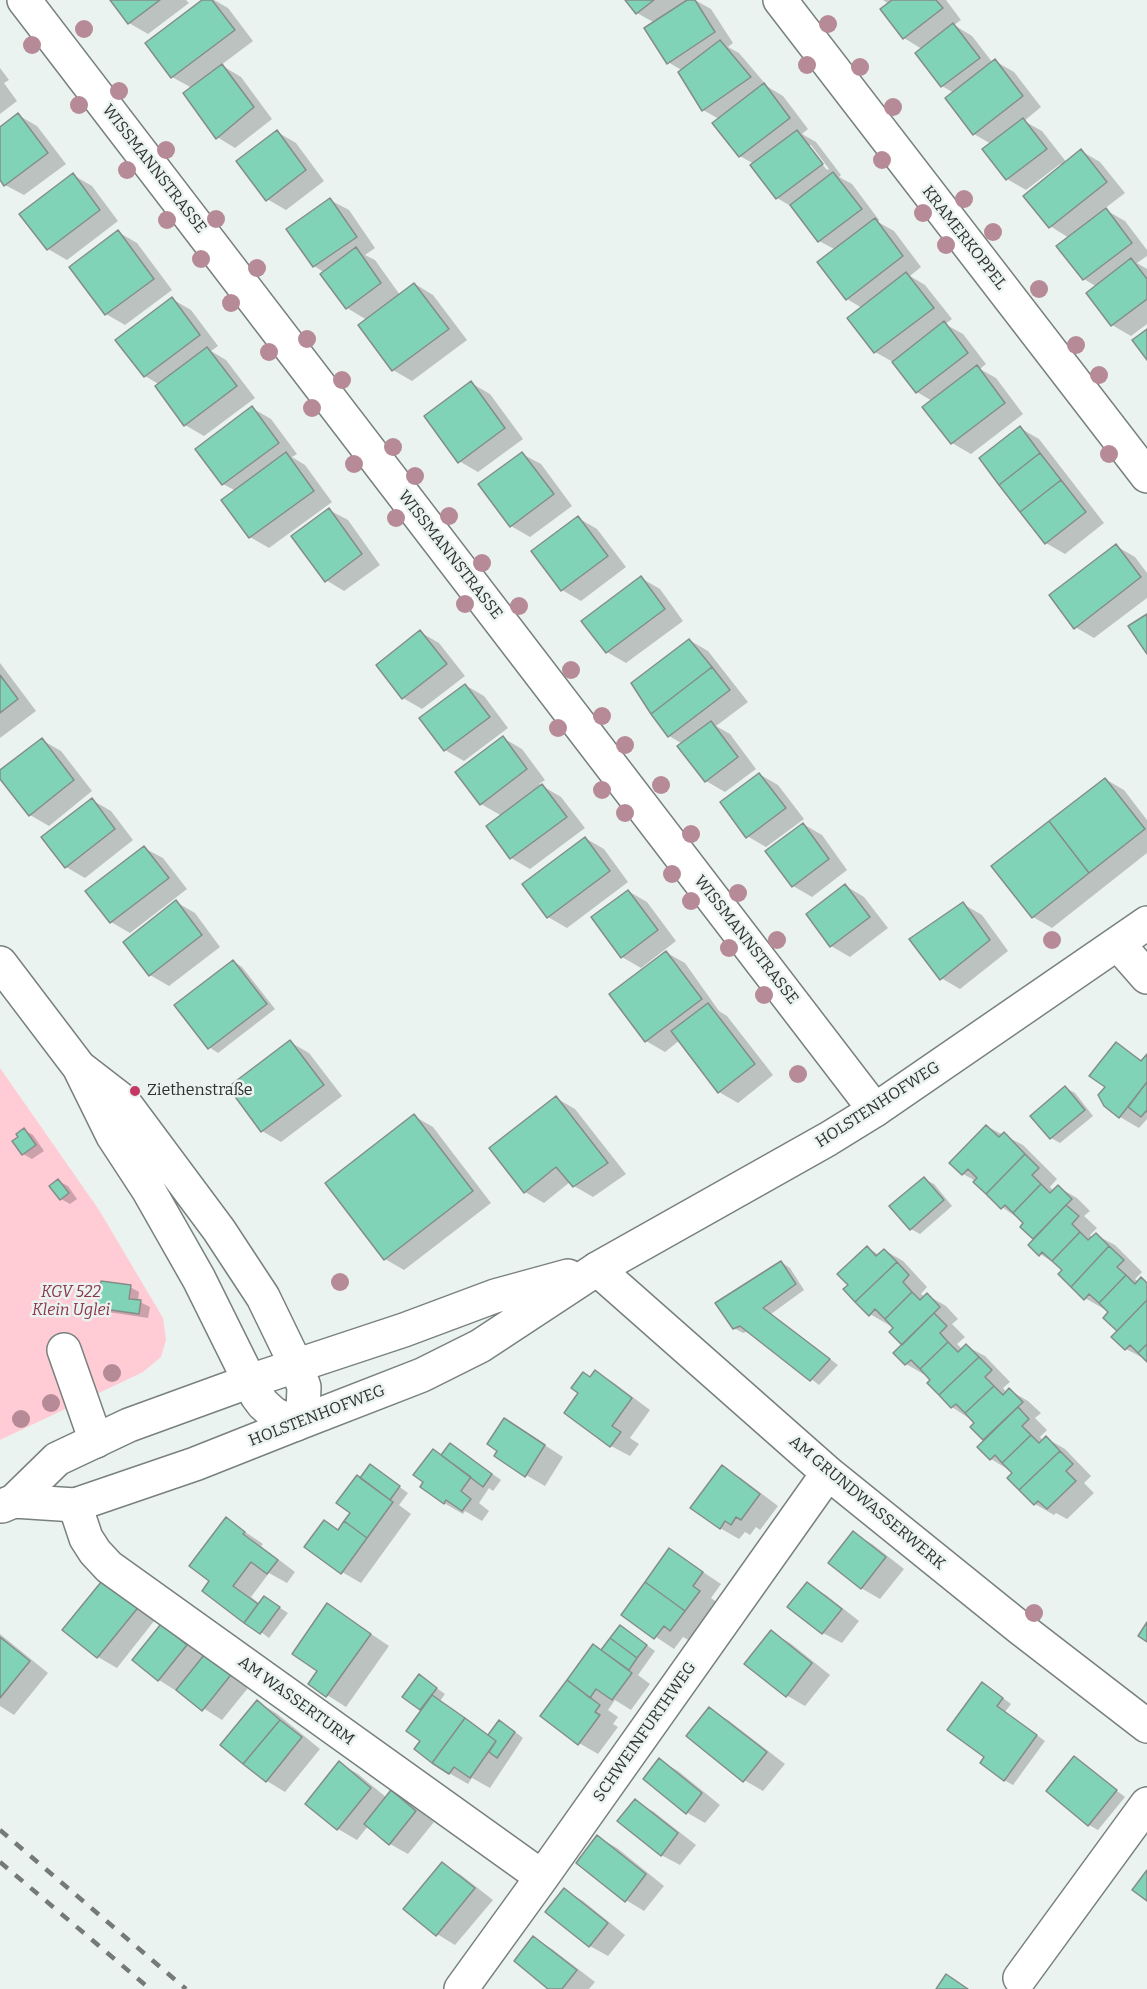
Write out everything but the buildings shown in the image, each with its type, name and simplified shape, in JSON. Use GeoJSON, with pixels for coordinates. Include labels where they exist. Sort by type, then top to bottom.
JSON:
{"type":"FeatureCollection","features":[{"type":"Feature","properties":{"kind":"street","name":"WISSMANNSTRASSE"},"geometry":{"type":"LineString","coordinates":[[24,0],[875,1110]]}},
{"type":"Feature","properties":{"kind":"street","name":"KRAMERKOPPEL"},"geometry":{"type":"LineString","coordinates":[[780,0],[1147,476]]}},
{"type":"Feature","properties":{"kind":"street","name":"HOLSTENHOFWEG"},"geometry":{"type":"LineString","coordinates":[[7,1504],[75,1505],[195,1464],[422,1375],[480,1346],[597,1269],[875,1110],[1147,923]]}},
{"type":"Feature","properties":{"kind":"street"},"geometry":{"type":"LineString","coordinates":[[1118,944],[1147,977]]}},
{"type":"Feature","properties":{"kind":"street"},"geometry":{"type":"LineString","coordinates":[[0,963],[79,1067],[113,1136],[149,1191],[199,1279],[257,1396],[267,1409],[296,1424],[303,1411],[304,1388],[296,1365],[263,1297],[219,1230],[123,1101],[79,1067]]}},
{"type":"Feature","properties":{"kind":"street","name":"HOLSTENHOFWEG"},"geometry":{"type":"LineString","coordinates":[[7,1504],[57,1459],[174,1408],[425,1323],[495,1296],[597,1269]]}},
{"type":"Feature","properties":{"kind":"street","name":"AM GRUNDWASSERWERK"},"geometry":{"type":"LineString","coordinates":[[597,1269],[828,1473],[1020,1628],[1147,1726]]}},
{"type":"Feature","properties":{"kind":"street"},"geometry":{"type":"LineString","coordinates":[[63,1350],[96,1441]]}},
{"type":"Feature","properties":{"kind":"street","name":"SCHWEINFURTHWEG"},"geometry":{"type":"LineString","coordinates":[[461,1989],[828,1473]]}},
{"type":"Feature","properties":{"kind":"street","name":"AM WASSERTURM"},"geometry":{"type":"LineString","coordinates":[[75,1505],[86,1538],[109,1567],[542,1877]]}},
{"type":"Feature","properties":{"kind":"street"},"geometry":{"type":"LineString","coordinates":[[1020,1978],[1147,1804]]}},
{"type":"Feature","properties":{"kind":"green space","name":"KGV 522 Klein Uglei"},"geometry":{"type":"Polygon","coordinates":[[[0,1068],[99,1210],[163,1318],[166,1340],[161,1357],[143,1372],[0,1440],[0,1068]]]}},
{"type":"Feature","properties":{"kind":"railway"},"geometry":{"type":"LineString","coordinates":[[0,1830],[186,1989]]}},
{"type":"Feature","properties":{"kind":"railway"},"geometry":{"type":"LineString","coordinates":[[0,1862],[150,1989]]}},
{"type":"Feature","properties":{"kind":"place","name":"Ziethenstraße"},"geometry":{"type":"Point","coordinates":[135,1091]}}]}
